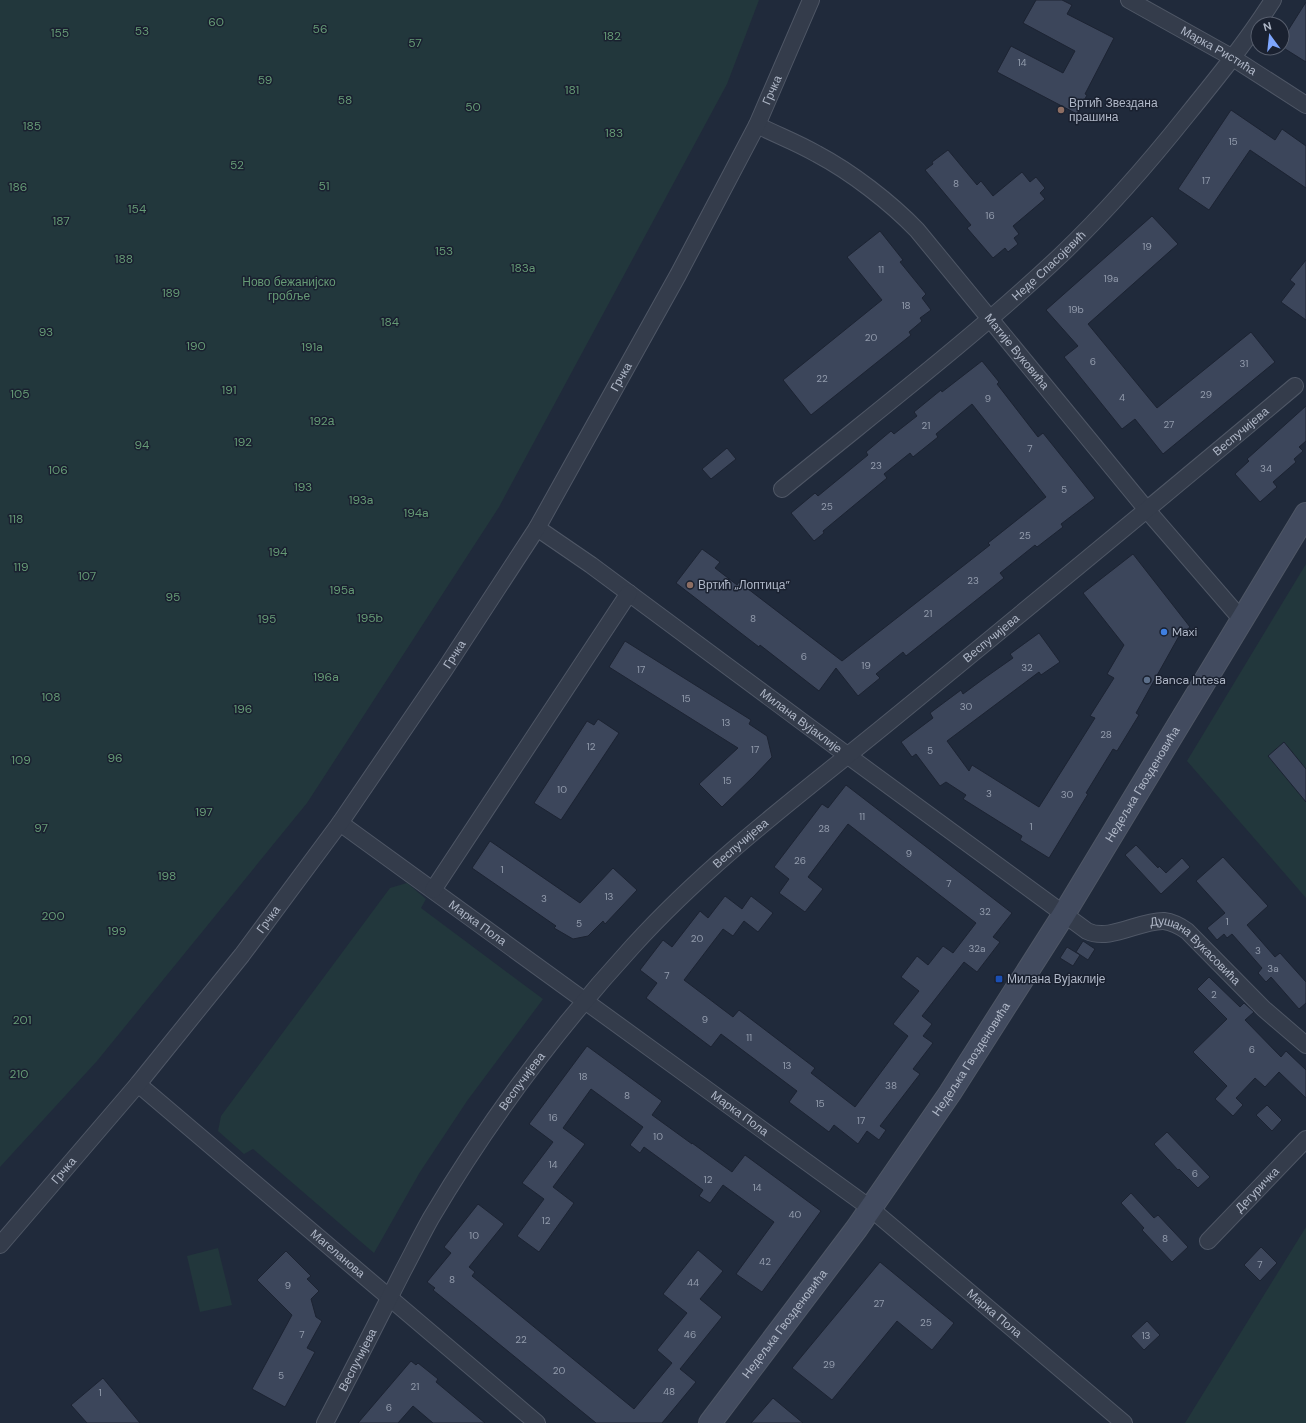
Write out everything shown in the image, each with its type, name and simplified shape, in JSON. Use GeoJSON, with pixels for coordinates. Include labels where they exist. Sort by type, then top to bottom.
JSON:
{"type":"FeatureCollection","features":[{"type":"Feature","properties":{"kind":"main road","name":"Недељка Гвозденовића"},"geometry":{"type":"LineString","coordinates":[[710,1423],[870,1208],[950,1093],[1064,914],[1306,514]]}},
{"type":"Feature","properties":{"kind":"street","name":"Грчка"},"geometry":{"type":"LineString","coordinates":[[0,1245],[138,1084],[242,955],[340,823],[445,669],[537,528],[678,275],[757,125],[811,0]]}},
{"type":"Feature","properties":{"kind":"street","name":"Марка Ристића"},"geometry":{"type":"LineString","coordinates":[[1129,0],[1233,58],[1306,105]]}},
{"type":"Feature","properties":{"kind":"street","name":"Неде Спасојевић"},"geometry":{"type":"LineString","coordinates":[[782,489],[990,319],[1062,254],[1134,180],[1233,58],[1273,0]]}},
{"type":"Feature","properties":{"kind":"street","name":"Матије Вуковића"},"geometry":{"type":"LineString","coordinates":[[757,125],[843,168],[898,211],[917,230],[1147,510],[1242,620]]}},
{"type":"Feature","properties":{"kind":"street","name":"Веспучијева"},"geometry":{"type":"LineString","coordinates":[[325,1423],[430,1220],[474,1150],[524,1078],[585,1001],[633,946],[706,873],[847,755],[1147,510],[1294,386]]}},
{"type":"Feature","properties":{"kind":"street","name":"Милана Вујаклије"},"geometry":{"type":"LineString","coordinates":[[537,528],[592,565],[1064,914]]}},
{"type":"Feature","properties":{"kind":"street"},"geometry":{"type":"LineString","coordinates":[[433,890],[630,593]]}},
{"type":"Feature","properties":{"kind":"street","name":"Марка Пола"},"geometry":{"type":"LineString","coordinates":[[340,823],[870,1208],[1124,1423]]}},
{"type":"Feature","properties":{"kind":"street","name":"Душана Вукасовића"},"geometry":{"type":"LineString","coordinates":[[1064,914],[1085,930],[1096,933],[1109,933],[1157,922],[1164,922],[1179,926],[1199,942],[1264,1009],[1306,1045]]}},
{"type":"Feature","properties":{"kind":"street","name":"Магеланова"},"geometry":{"type":"LineString","coordinates":[[138,1084],[538,1423]]}},
{"type":"Feature","properties":{"kind":"street","name":"Дегуричка"},"geometry":{"type":"LineString","coordinates":[[1208,1241],[1306,1139]]}},
{"type":"Feature","properties":{"kind":"green space","name":"Ново бежанијско гробље"},"geometry":{"type":"Polygon","coordinates":[[[0,0],[759,0],[727,84],[499,507],[307,803],[97,1061],[0,1167],[0,0]]]}},
{"type":"Feature","properties":{"kind":"green space"},"geometry":{"type":"Polygon","coordinates":[[[1306,564],[1306,898],[1187,761],[1306,564]]]}},
{"type":"Feature","properties":{"kind":"green space"},"geometry":{"type":"Polygon","coordinates":[[[407,883],[426,899],[421,908],[543,999],[467,1101],[420,1172],[374,1253],[253,1149],[244,1154],[218,1131],[221,1116],[390,888],[407,883]]]}},
{"type":"Feature","properties":{"kind":"green space"},"geometry":{"type":"Polygon","coordinates":[[[1306,1227],[1306,1423],[1185,1423],[1306,1227]]]}},
{"type":"Feature","properties":{"kind":"green space"},"geometry":{"type":"Polygon","coordinates":[[[218,1248],[232,1305],[200,1312],[187,1256],[218,1248]]]}},
{"type":"Feature","properties":{"kind":"building"},"geometry":{"type":"Polygon","coordinates":[[[1036,0],[1062,0],[1072,5],[1067,14],[1114,38],[1085,94],[1087,95],[1077,114],[997,72],[1011,46],[1063,73],[1075,51],[1023,23],[1036,0]]]}},
{"type":"Feature","properties":{"kind":"building"},"geometry":{"type":"Polygon","coordinates":[[[1306,2],[1306,62],[1290,52],[1290,27],[1306,2]]]}},
{"type":"Feature","properties":{"kind":"building"},"geometry":{"type":"Polygon","coordinates":[[[1231,110],[1275,140],[1282,129],[1306,146],[1306,188],[1250,150],[1209,210],[1178,189],[1231,110]]]}},
{"type":"Feature","properties":{"kind":"building"},"geometry":{"type":"Polygon","coordinates":[[[948,150],[977,185],[981,181],[993,196],[1022,172],[1030,182],[1036,177],[1045,188],[1040,193],[1045,199],[1013,226],[1019,234],[1014,238],[1018,244],[1008,252],[1005,248],[993,258],[967,228],[971,225],[925,170],[933,164],[932,162],[948,150]]]}},
{"type":"Feature","properties":{"kind":"building"},"geometry":{"type":"Polygon","coordinates":[[[1152,216],[1178,244],[1088,324],[1157,408],[1251,332],[1275,362],[1163,454],[1135,419],[1122,429],[1064,357],[1078,346],[1046,310],[1152,216]]]}},
{"type":"Feature","properties":{"kind":"building"},"geometry":{"type":"Polygon","coordinates":[[[880,231],[903,260],[900,262],[926,294],[922,298],[931,310],[920,318],[922,321],[909,332],[911,335],[811,415],[783,380],[882,300],[847,257],[880,231]]]}},
{"type":"Feature","properties":{"kind":"building"},"geometry":{"type":"Polygon","coordinates":[[[1306,260],[1306,320],[1281,302],[1295,284],[1290,280],[1306,260]]]}},
{"type":"Feature","properties":{"kind":"building"},"geometry":{"type":"Polygon","coordinates":[[[982,361],[999,382],[997,384],[1038,437],[1043,433],[1095,498],[1061,524],[1063,527],[1037,547],[1035,545],[1000,573],[1004,578],[906,656],[903,652],[876,674],[880,678],[858,696],[836,668],[819,691],[676,583],[702,549],[720,562],[715,568],[737,585],[739,582],[842,661],[990,545],[988,543],[1046,497],[972,404],[936,434],[938,437],[913,457],[910,453],[884,474],[887,478],[823,531],[824,533],[814,541],[791,513],[815,493],[818,496],[868,455],[866,452],[891,431],[894,434],[917,416],[914,412],[941,390],[942,392],[982,361]]]}},
{"type":"Feature","properties":{"kind":"building"},"geometry":{"type":"Polygon","coordinates":[[[1306,406],[1306,441],[1299,447],[1303,451],[1294,459],[1296,462],[1273,482],[1277,487],[1260,502],[1235,474],[1249,461],[1247,459],[1306,406]]]}},
{"type":"Feature","properties":{"kind":"building"},"geometry":{"type":"Polygon","coordinates":[[[727,448],[736,459],[711,479],[702,469],[727,448]]]}},
{"type":"Feature","properties":{"kind":"building"},"geometry":{"type":"Polygon","coordinates":[[[1133,554],[1190,627],[1179,636],[1136,713],[1139,715],[1117,751],[1113,749],[1086,793],[1088,794],[1049,858],[1020,840],[1022,836],[963,799],[966,795],[946,782],[940,786],[916,754],[912,757],[901,742],[933,718],[930,713],[961,690],[963,694],[1013,658],[1010,654],[1039,633],[1060,662],[1041,675],[1039,672],[947,741],[969,771],[972,765],[1039,807],[1095,718],[1090,716],[1114,678],[1107,674],[1124,645],[1083,593],[1133,554]]]}},
{"type":"Feature","properties":{"kind":"building"},"geometry":{"type":"Polygon","coordinates":[[[625,641],[751,720],[749,724],[767,736],[772,757],[722,807],[699,784],[738,748],[609,667],[625,641]]]}},
{"type":"Feature","properties":{"kind":"building"},"geometry":{"type":"Polygon","coordinates":[[[598,719],[619,733],[561,820],[534,803],[587,721],[594,725],[598,719]]]}},
{"type":"Feature","properties":{"kind":"building"},"geometry":{"type":"Polygon","coordinates":[[[1284,742],[1306,769],[1306,802],[1268,756],[1284,742]]]}},
{"type":"Feature","properties":{"kind":"building"},"geometry":{"type":"Polygon","coordinates":[[[846,785],[1012,913],[993,937],[1000,942],[977,972],[964,962],[922,1016],[932,1024],[923,1036],[933,1043],[913,1069],[920,1074],[880,1126],[886,1130],[879,1140],[867,1131],[858,1144],[834,1125],[829,1132],[789,1102],[797,1091],[721,1034],[711,1047],[646,998],[657,983],[640,970],[663,940],[672,947],[700,911],[708,918],[725,896],[742,909],[751,896],[773,913],[758,932],[744,921],[733,936],[723,929],[684,980],[733,1017],[739,1010],[815,1068],[811,1073],[855,1107],[908,1036],[893,1024],[919,991],[901,977],[917,956],[928,965],[943,946],[953,953],[976,923],[848,824],[808,877],[823,889],[805,912],[779,893],[789,879],[774,867],[822,804],[828,808],[846,785]]]}},
{"type":"Feature","properties":{"kind":"building"},"geometry":{"type":"Polygon","coordinates":[[[490,841],[580,903],[613,868],[637,890],[605,924],[603,921],[588,936],[573,939],[554,928],[556,926],[472,868],[490,841]]]}},
{"type":"Feature","properties":{"kind":"building"},"geometry":{"type":"Polygon","coordinates":[[[1136,845],[1158,868],[1159,866],[1166,873],[1182,858],[1190,867],[1161,894],[1125,855],[1136,845]]]}},
{"type":"Feature","properties":{"kind":"building"},"geometry":{"type":"Polygon","coordinates":[[[1223,857],[1268,906],[1247,925],[1275,957],[1280,953],[1306,982],[1306,1003],[1299,1009],[1271,977],[1266,982],[1258,973],[1262,968],[1232,934],[1227,938],[1224,934],[1217,940],[1207,928],[1225,913],[1196,881],[1223,857]]]}},
{"type":"Feature","properties":{"kind":"building"},"geometry":{"type":"Polygon","coordinates":[[[1083,941],[1095,949],[1088,960],[1076,952],[1083,941]]]}},
{"type":"Feature","properties":{"kind":"building"},"geometry":{"type":"Polygon","coordinates":[[[1067,947],[1080,955],[1073,966],[1060,958],[1067,947]]]}},
{"type":"Feature","properties":{"kind":"building"},"geometry":{"type":"Polygon","coordinates":[[[1209,977],[1240,1007],[1244,1003],[1254,1012],[1245,1020],[1281,1057],[1286,1051],[1306,1070],[1306,1098],[1279,1072],[1265,1087],[1255,1078],[1236,1098],[1243,1105],[1233,1116],[1215,1099],[1227,1086],[1193,1052],[1227,1019],[1197,989],[1209,977]]]}},
{"type":"Feature","properties":{"kind":"building"},"geometry":{"type":"Polygon","coordinates":[[[587,1046],[662,1101],[652,1115],[692,1144],[732,1172],[745,1155],[821,1211],[762,1292],[736,1274],[774,1222],[723,1185],[710,1203],[699,1196],[703,1190],[644,1147],[640,1153],[630,1145],[643,1127],[591,1089],[563,1128],[585,1144],[553,1187],[574,1203],[539,1252],[517,1236],[544,1199],[522,1183],[553,1142],[529,1124],[587,1046]]]}},
{"type":"Feature","properties":{"kind":"building"},"geometry":{"type":"Polygon","coordinates":[[[1267,1105],[1282,1120],[1272,1131],[1256,1115],[1267,1105]]]}},
{"type":"Feature","properties":{"kind":"building"},"geometry":{"type":"Polygon","coordinates":[[[1167,1132],[1210,1177],[1198,1188],[1179,1169],[1178,1170],[1154,1144],[1167,1132]]]}},
{"type":"Feature","properties":{"kind":"building"},"geometry":{"type":"Polygon","coordinates":[[[1131,1193],[1154,1218],[1158,1215],[1188,1247],[1172,1262],[1142,1230],[1144,1228],[1121,1203],[1131,1193]]]}},
{"type":"Feature","properties":{"kind":"building"},"geometry":{"type":"Polygon","coordinates":[[[478,1204],[504,1224],[469,1267],[475,1272],[472,1276],[634,1409],[672,1363],[657,1350],[687,1313],[663,1294],[698,1250],[723,1271],[700,1299],[722,1317],[680,1369],[696,1382],[662,1423],[596,1423],[433,1290],[435,1288],[427,1282],[451,1253],[444,1247],[478,1204]]]}},
{"type":"Feature","properties":{"kind":"building"},"geometry":{"type":"Polygon","coordinates":[[[1261,1247],[1277,1263],[1260,1281],[1244,1265],[1261,1247]]]}},
{"type":"Feature","properties":{"kind":"building"},"geometry":{"type":"Polygon","coordinates":[[[286,1251],[311,1276],[307,1279],[319,1291],[311,1299],[316,1317],[322,1321],[307,1348],[315,1352],[285,1407],[252,1389],[292,1315],[257,1280],[286,1251]]]}},
{"type":"Feature","properties":{"kind":"building"},"geometry":{"type":"Polygon","coordinates":[[[880,1262],[954,1323],[932,1350],[897,1321],[832,1400],[792,1368],[880,1262]]]}},
{"type":"Feature","properties":{"kind":"building"},"geometry":{"type":"Polygon","coordinates":[[[1147,1321],[1160,1335],[1144,1350],[1131,1336],[1147,1321]]]}},
{"type":"Feature","properties":{"kind":"building"},"geometry":{"type":"Polygon","coordinates":[[[411,1361],[416,1365],[418,1363],[438,1379],[436,1382],[485,1423],[433,1423],[413,1406],[398,1423],[358,1423],[411,1361]]]}},
{"type":"Feature","properties":{"kind":"building"},"geometry":{"type":"Polygon","coordinates":[[[103,1378],[140,1423],[87,1423],[71,1405],[103,1378]]]}},
{"type":"Feature","properties":{"kind":"building"},"geometry":{"type":"Polygon","coordinates":[[[773,1398],[803,1423],[751,1423],[773,1398]]]}},
{"type":"Feature","properties":{"kind":"place","name":"Вртић Звездана прашина"},"geometry":{"type":"Point","coordinates":[1061,110]}},
{"type":"Feature","properties":{"kind":"place","name":"Вртић „Лоптица”"},"geometry":{"type":"Point","coordinates":[690,585]}},
{"type":"Feature","properties":{"kind":"place","name":"Maxi"},"geometry":{"type":"Point","coordinates":[1164,632]}},
{"type":"Feature","properties":{"kind":"place","name":"Banca Intesa"},"geometry":{"type":"Point","coordinates":[1147,680]}},
{"type":"Feature","properties":{"kind":"place","name":"Милана Вујаклије"},"geometry":{"type":"Point","coordinates":[999,979]}},
{"type":"Feature","properties":{"kind":"park label","name":"60"},"geometry":{"type":"Point","coordinates":[216,22]}},
{"type":"Feature","properties":{"kind":"park label","name":"56"},"geometry":{"type":"Point","coordinates":[320,29]}},
{"type":"Feature","properties":{"kind":"park label","name":"53"},"geometry":{"type":"Point","coordinates":[142,31]}},
{"type":"Feature","properties":{"kind":"park label","name":"155"},"geometry":{"type":"Point","coordinates":[60,33]}},
{"type":"Feature","properties":{"kind":"park label","name":"182"},"geometry":{"type":"Point","coordinates":[612,36]}},
{"type":"Feature","properties":{"kind":"park label","name":"57"},"geometry":{"type":"Point","coordinates":[415,43]}},
{"type":"Feature","properties":{"kind":"park label","name":"59"},"geometry":{"type":"Point","coordinates":[265,80]}},
{"type":"Feature","properties":{"kind":"park label","name":"181"},"geometry":{"type":"Point","coordinates":[572,90]}},
{"type":"Feature","properties":{"kind":"park label","name":"58"},"geometry":{"type":"Point","coordinates":[345,100]}},
{"type":"Feature","properties":{"kind":"park label","name":"50"},"geometry":{"type":"Point","coordinates":[473,107]}},
{"type":"Feature","properties":{"kind":"park label","name":"185"},"geometry":{"type":"Point","coordinates":[32,126]}},
{"type":"Feature","properties":{"kind":"park label","name":"183"},"geometry":{"type":"Point","coordinates":[614,133]}},
{"type":"Feature","properties":{"kind":"park label","name":"52"},"geometry":{"type":"Point","coordinates":[237,165]}},
{"type":"Feature","properties":{"kind":"park label","name":"51"},"geometry":{"type":"Point","coordinates":[324,186]}},
{"type":"Feature","properties":{"kind":"park label","name":"186"},"geometry":{"type":"Point","coordinates":[18,187]}},
{"type":"Feature","properties":{"kind":"park label","name":"154"},"geometry":{"type":"Point","coordinates":[137,209]}},
{"type":"Feature","properties":{"kind":"park label","name":"187"},"geometry":{"type":"Point","coordinates":[61,221]}},
{"type":"Feature","properties":{"kind":"park label","name":"153"},"geometry":{"type":"Point","coordinates":[444,251]}},
{"type":"Feature","properties":{"kind":"park label","name":"188"},"geometry":{"type":"Point","coordinates":[124,259]}},
{"type":"Feature","properties":{"kind":"park label","name":"183a"},"geometry":{"type":"Point","coordinates":[523,268]}},
{"type":"Feature","properties":{"kind":"park label","name":"189"},"geometry":{"type":"Point","coordinates":[171,293]}},
{"type":"Feature","properties":{"kind":"park label","name":"184"},"geometry":{"type":"Point","coordinates":[390,322]}},
{"type":"Feature","properties":{"kind":"park label","name":"93"},"geometry":{"type":"Point","coordinates":[46,332]}},
{"type":"Feature","properties":{"kind":"park label","name":"190"},"geometry":{"type":"Point","coordinates":[196,346]}},
{"type":"Feature","properties":{"kind":"park label","name":"191a"},"geometry":{"type":"Point","coordinates":[312,347]}},
{"type":"Feature","properties":{"kind":"park label","name":"191"},"geometry":{"type":"Point","coordinates":[229,390]}},
{"type":"Feature","properties":{"kind":"park label","name":"105"},"geometry":{"type":"Point","coordinates":[20,394]}},
{"type":"Feature","properties":{"kind":"park label","name":"192а"},"geometry":{"type":"Point","coordinates":[322,421]}},
{"type":"Feature","properties":{"kind":"park label","name":"192"},"geometry":{"type":"Point","coordinates":[243,442]}},
{"type":"Feature","properties":{"kind":"park label","name":"94"},"geometry":{"type":"Point","coordinates":[142,445]}},
{"type":"Feature","properties":{"kind":"park label","name":"106"},"geometry":{"type":"Point","coordinates":[58,470]}},
{"type":"Feature","properties":{"kind":"park label","name":"193"},"geometry":{"type":"Point","coordinates":[303,487]}},
{"type":"Feature","properties":{"kind":"park label","name":"193a"},"geometry":{"type":"Point","coordinates":[361,500]}},
{"type":"Feature","properties":{"kind":"park label","name":"194a"},"geometry":{"type":"Point","coordinates":[416,513]}},
{"type":"Feature","properties":{"kind":"park label","name":"118"},"geometry":{"type":"Point","coordinates":[16,519]}},
{"type":"Feature","properties":{"kind":"park label","name":"194"},"geometry":{"type":"Point","coordinates":[278,552]}},
{"type":"Feature","properties":{"kind":"park label","name":"119"},"geometry":{"type":"Point","coordinates":[21,567]}},
{"type":"Feature","properties":{"kind":"park label","name":"107"},"geometry":{"type":"Point","coordinates":[87,576]}},
{"type":"Feature","properties":{"kind":"park label","name":"195a"},"geometry":{"type":"Point","coordinates":[342,590]}},
{"type":"Feature","properties":{"kind":"park label","name":"95"},"geometry":{"type":"Point","coordinates":[173,597]}},
{"type":"Feature","properties":{"kind":"park label","name":"195b"},"geometry":{"type":"Point","coordinates":[370,618]}},
{"type":"Feature","properties":{"kind":"park label","name":"195"},"geometry":{"type":"Point","coordinates":[267,619]}},
{"type":"Feature","properties":{"kind":"park label","name":"196a"},"geometry":{"type":"Point","coordinates":[326,677]}},
{"type":"Feature","properties":{"kind":"park label","name":"108"},"geometry":{"type":"Point","coordinates":[51,697]}},
{"type":"Feature","properties":{"kind":"park label","name":"196"},"geometry":{"type":"Point","coordinates":[243,709]}},
{"type":"Feature","properties":{"kind":"park label","name":"96"},"geometry":{"type":"Point","coordinates":[115,758]}},
{"type":"Feature","properties":{"kind":"park label","name":"109"},"geometry":{"type":"Point","coordinates":[21,760]}},
{"type":"Feature","properties":{"kind":"park label","name":"197"},"geometry":{"type":"Point","coordinates":[204,812]}},
{"type":"Feature","properties":{"kind":"park label","name":"97"},"geometry":{"type":"Point","coordinates":[41,828]}},
{"type":"Feature","properties":{"kind":"park label","name":"198"},"geometry":{"type":"Point","coordinates":[167,876]}},
{"type":"Feature","properties":{"kind":"park label","name":"200"},"geometry":{"type":"Point","coordinates":[53,916]}},
{"type":"Feature","properties":{"kind":"park label","name":"199"},"geometry":{"type":"Point","coordinates":[117,931]}},
{"type":"Feature","properties":{"kind":"park label","name":"201"},"geometry":{"type":"Point","coordinates":[22,1020]}},
{"type":"Feature","properties":{"kind":"park label","name":"210"},"geometry":{"type":"Point","coordinates":[19,1074]}}]}
